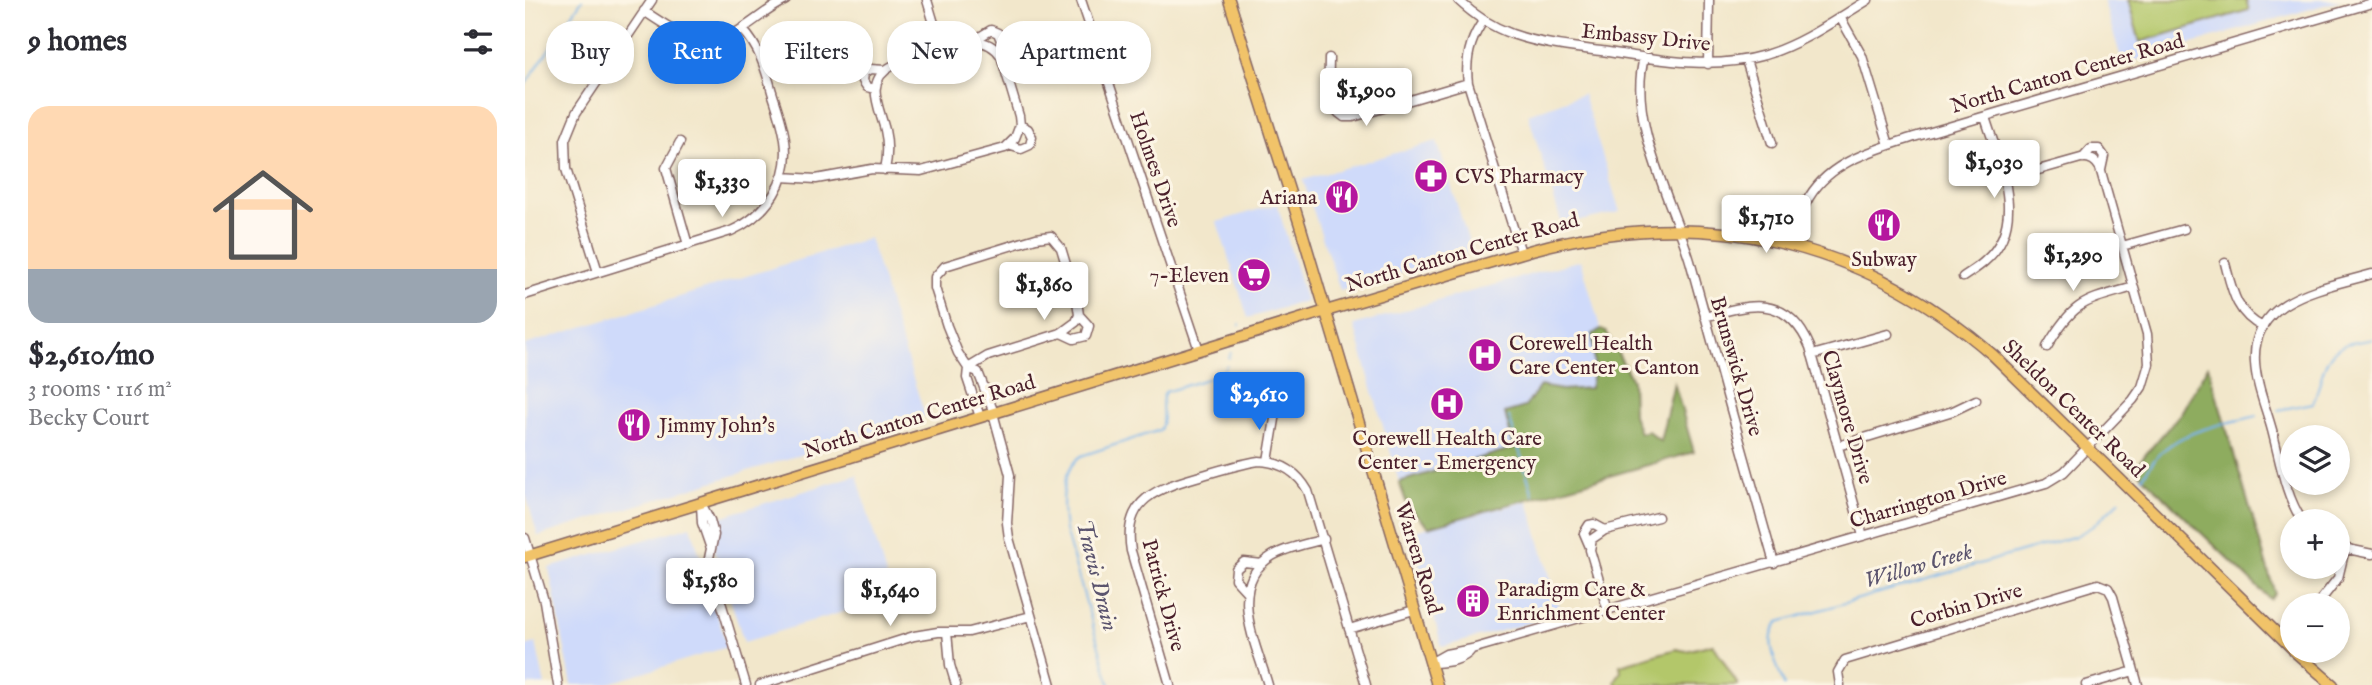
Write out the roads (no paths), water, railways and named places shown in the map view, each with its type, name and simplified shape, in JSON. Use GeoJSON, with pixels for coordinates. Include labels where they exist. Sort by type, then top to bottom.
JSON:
{"type":"FeatureCollection","features":[{"type":"Feature","properties":{"kind":"main road","name":"Warren Road"},"geometry":{"type":"LineString","coordinates":[[1229,0],[1326,311],[1437,685]]}},
{"type":"Feature","properties":{"kind":"main road","name":"North Canton Center Road"},"geometry":{"type":"LineString","coordinates":[[528,556],[1521,253],[1602,234],[1678,230],[1738,234],[1793,245]]}},
{"type":"Feature","properties":{"kind":"main road","name":"Sheldon Center Road"},"geometry":{"type":"LineString","coordinates":[[1793,245],[1870,273],[1949,319],[1993,355],[2280,636]]}},
{"type":"Feature","properties":{"kind":"main road","name":"Sheldon Center Road"},"geometry":{"type":"LineString","coordinates":[[2308,663],[2333,685]]}},
{"type":"Feature","properties":{"kind":"street"},"geometry":{"type":"LineString","coordinates":[[598,272],[566,169],[565,140],[576,114],[652,0]]}},
{"type":"Feature","properties":{"kind":"street"},"geometry":{"type":"LineString","coordinates":[[746,26],[786,0]]}},
{"type":"Feature","properties":{"kind":"street"},"geometry":{"type":"LineString","coordinates":[[927,0],[933,21]]}},
{"type":"Feature","properties":{"kind":"street","name":"Holmes Drive"},"geometry":{"type":"LineString","coordinates":[[1081,0],[1199,350]]}},
{"type":"Feature","properties":{"kind":"street","name":"Embassy Drive"},"geometry":{"type":"LineString","coordinates":[[1458,0],[1484,20],[1510,33],[1533,40],[1644,58],[1708,64],[1746,60],[1786,47],[1868,0]]}},
{"type":"Feature","properties":{"kind":"street"},"geometry":{"type":"LineString","coordinates":[[1708,64],[1709,0]]}},
{"type":"Feature","properties":{"kind":"street","name":"North Canton Center Road"},"geometry":{"type":"LineString","coordinates":[[1793,245],[1806,203],[1822,179],[1850,160],[1889,145],[2372,3]]}},
{"type":"Feature","properties":{"kind":"street"},"geometry":{"type":"LineString","coordinates":[[644,12],[659,21]]}},
{"type":"Feature","properties":{"kind":"street"},"geometry":{"type":"LineString","coordinates":[[1840,17],[1862,56],[1889,145]]}},
{"type":"Feature","properties":{"kind":"street"},"geometry":{"type":"LineString","coordinates":[[1484,20],[1475,33],[1469,50],[1468,83],[1521,253]]}},
{"type":"Feature","properties":{"kind":"street"},"geometry":{"type":"LineString","coordinates":[[525,295],[731,231],[750,221],[769,203],[782,177],[786,152],[782,127],[762,61],[746,33]]}},
{"type":"Feature","properties":{"kind":"street"},"geometry":{"type":"LineString","coordinates":[[1329,58],[1328,85],[1335,110],[1344,117],[1353,117],[1468,83]]}},
{"type":"Feature","properties":{"kind":"street","name":"Brunswick Drive"},"geometry":{"type":"LineString","coordinates":[[1644,58],[1639,82],[1641,108],[1686,249],[1774,563]]}},
{"type":"Feature","properties":{"kind":"street"},"geometry":{"type":"LineString","coordinates":[[1746,60],[1772,143]]}},
{"type":"Feature","properties":{"kind":"street"},"geometry":{"type":"LineString","coordinates":[[875,89],[867,87],[863,81],[864,73],[870,69],[885,70]]}},
{"type":"Feature","properties":{"kind":"street"},"geometry":{"type":"LineString","coordinates":[[885,70],[877,80],[875,89],[887,141],[885,170]]}},
{"type":"Feature","properties":{"kind":"street"},"geometry":{"type":"LineString","coordinates":[[782,177],[816,179],[863,170],[929,170],[1009,145],[1020,125],[1008,84]]}},
{"type":"Feature","properties":{"kind":"street"},"geometry":{"type":"LineString","coordinates":[[1962,277],[1986,261],[2003,239],[2007,228],[2009,205],[1986,117]]}},
{"type":"Feature","properties":{"kind":"street"},"geometry":{"type":"LineString","coordinates":[[1009,145],[1021,149],[1030,145],[1032,137],[1028,129],[1020,125]]}},
{"type":"Feature","properties":{"kind":"street"},"geometry":{"type":"LineString","coordinates":[[680,142],[666,168],[688,245]]}},
{"type":"Feature","properties":{"kind":"street","name":"Charrington Drive"},"geometry":{"type":"LineString","coordinates":[[2083,158],[2091,149],[2099,149],[2104,156],[2101,170]]}},
{"type":"Feature","properties":{"kind":"street"},"geometry":{"type":"LineString","coordinates":[[2003,180],[2083,158]]}},
{"type":"Feature","properties":{"kind":"street","name":"Charrington Drive"},"geometry":{"type":"LineString","coordinates":[[1430,663],[1446,654],[1608,611],[2046,483],[2064,472],[2133,400],[2147,374],[2150,357],[2149,344],[2101,170],[2093,160],[2083,158]]}},
{"type":"Feature","properties":{"kind":"street"},"geometry":{"type":"LineString","coordinates":[[2123,246],[2184,229]]}},
{"type":"Feature","properties":{"kind":"street"},"geometry":{"type":"LineString","coordinates":[[980,417],[967,378],[968,368],[952,340],[935,288],[936,273],[945,266],[1051,236],[1061,248],[1079,315],[1089,326],[1086,336],[1074,339],[1061,333]]}},
{"type":"Feature","properties":{"kind":"street"},"geometry":{"type":"LineString","coordinates":[[2225,263],[2239,307],[2249,319],[2263,327]]}},
{"type":"Feature","properties":{"kind":"street"},"geometry":{"type":"LineString","coordinates":[[2296,509],[2256,375],[2255,354],[2263,327],[2288,301],[2372,274]]}},
{"type":"Feature","properties":{"kind":"street"},"geometry":{"type":"LineString","coordinates":[[2047,347],[2062,320],[2079,306],[2134,287]]}},
{"type":"Feature","properties":{"kind":"street","name":"Claymore Drive"},"geometry":{"type":"LineString","coordinates":[[1705,317],[1746,305],[1773,309],[1798,326],[1807,339],[1812,355],[1863,536]]}},
{"type":"Feature","properties":{"kind":"street"},"geometry":{"type":"LineString","coordinates":[[968,368],[988,356],[1061,333],[1071,327],[1079,315]]}},
{"type":"Feature","properties":{"kind":"street"},"geometry":{"type":"LineString","coordinates":[[1812,355],[1888,334]]}},
{"type":"Feature","properties":{"kind":"street"},"geometry":{"type":"LineString","coordinates":[[968,368],[978,372],[993,413],[1010,475],[1007,530],[1051,685]]}},
{"type":"Feature","properties":{"kind":"street"},"geometry":{"type":"LineString","coordinates":[[1838,446],[1953,411],[1976,400]]}},
{"type":"Feature","properties":{"kind":"street"},"geometry":{"type":"LineString","coordinates":[[1277,407],[1268,461],[1289,469],[1304,484],[1312,500],[1366,685]]}},
{"type":"Feature","properties":{"kind":"street","name":"Patrick Drive"},"geometry":{"type":"LineString","coordinates":[[1170,685],[1131,551],[1130,524],[1146,498],[1164,487],[1246,463],[1268,461]]}},
{"type":"Feature","properties":{"kind":"street"},"geometry":{"type":"LineString","coordinates":[[701,503],[702,523],[710,546],[711,569],[745,685]]}},
{"type":"Feature","properties":{"kind":"street"},"geometry":{"type":"LineString","coordinates":[[1608,611],[1590,547],[1595,536],[1605,530],[1658,517]]}},
{"type":"Feature","properties":{"kind":"street"},"geometry":{"type":"LineString","coordinates":[[525,538],[528,556],[546,606],[558,685]]}},
{"type":"Feature","properties":{"kind":"street"},"geometry":{"type":"LineString","coordinates":[[1268,685],[1248,616],[1247,592],[1252,578],[1262,564],[1278,553],[1324,539]]}},
{"type":"Feature","properties":{"kind":"street"},"geometry":{"type":"LineString","coordinates":[[2350,550],[2372,554]]}},
{"type":"Feature","properties":{"kind":"street"},"geometry":{"type":"LineString","coordinates":[[1247,592],[1235,579],[1236,569],[1244,562],[1262,564]]}},
{"type":"Feature","properties":{"kind":"street"},"geometry":{"type":"LineString","coordinates":[[2326,593],[2337,579]]}},
{"type":"Feature","properties":{"kind":"street","name":"Corbin Drive"},"geometry":{"type":"LineString","coordinates":[[1840,685],[1837,675],[1845,660],[2094,585],[2105,586],[2113,597],[2134,671]]}},
{"type":"Feature","properties":{"kind":"street"},"geometry":{"type":"LineString","coordinates":[[1349,629],[1414,610]]}},
{"type":"Feature","properties":{"kind":"street"},"geometry":{"type":"LineString","coordinates":[[760,685],[914,636],[969,632],[1031,616]]}},
{"type":"Feature","properties":{"kind":"street"},"geometry":{"type":"LineString","coordinates":[[947,632],[950,665],[956,685]]}},
{"type":"Feature","properties":{"kind":"street"},"geometry":{"type":"LineString","coordinates":[[2087,685],[2134,671],[2138,685]]}},
{"type":"Feature","properties":{"kind":"waterway"},"geometry":{"type":"LineString","coordinates":[[525,85],[582,0]]}},
{"type":"Feature","properties":{"kind":"waterway","name":"Willow Creek"},"geometry":{"type":"LineString","coordinates":[[2278,410],[2313,403],[2326,362],[2336,349],[2372,339]]}},
{"type":"Feature","properties":{"kind":"waterway","name":"Travis Drain"},"geometry":{"type":"LineString","coordinates":[[1229,358],[1231,353]]}},
{"type":"Feature","properties":{"kind":"waterway","name":"Travis Drain"},"geometry":{"type":"LineString","coordinates":[[1110,685],[1065,530],[1063,501],[1069,470],[1081,456],[1160,430],[1165,392],[1219,375],[1227,365]]}},
{"type":"Feature","properties":{"kind":"waterway","name":"Willow Creek"},"geometry":{"type":"LineString","coordinates":[[2142,477],[2155,459],[2176,441],[2216,425],[2257,416]]}},
{"type":"Feature","properties":{"kind":"waterway"},"geometry":{"type":"LineString","coordinates":[[1509,417],[1533,495]]}},
{"type":"Feature","properties":{"kind":"waterway","name":"Willow Creek"},"geometry":{"type":"LineString","coordinates":[[1784,685],[1772,644],[1774,629],[1779,622],[2076,536],[2093,526],[2120,500]]}},
{"type":"Feature","properties":{"kind":"place","name":"CVS Pharmacy"},"geometry":{"type":"Point","coordinates":[1431,176]}},
{"type":"Feature","properties":{"kind":"place","name":"Ariana"},"geometry":{"type":"Point","coordinates":[1342,197]}},
{"type":"Feature","properties":{"kind":"place","name":"Subway"},"geometry":{"type":"Point","coordinates":[1884,225]}},
{"type":"Feature","properties":{"kind":"place","name":"7-Eleven"},"geometry":{"type":"Point","coordinates":[1254,275]}},
{"type":"Feature","properties":{"kind":"place","name":"Corewell Health Care Center - Canton"},"geometry":{"type":"Point","coordinates":[1485,355]}},
{"type":"Feature","properties":{"kind":"place","name":"Corewell Health Care Center - Emergency"},"geometry":{"type":"Point","coordinates":[1447,404]}},
{"type":"Feature","properties":{"kind":"place","name":"Jimmy John's"},"geometry":{"type":"Point","coordinates":[634,425]}},
{"type":"Feature","properties":{"kind":"place","name":"Paradigm Care & Enrichment Center"},"geometry":{"type":"Point","coordinates":[1473,601]}}]}
